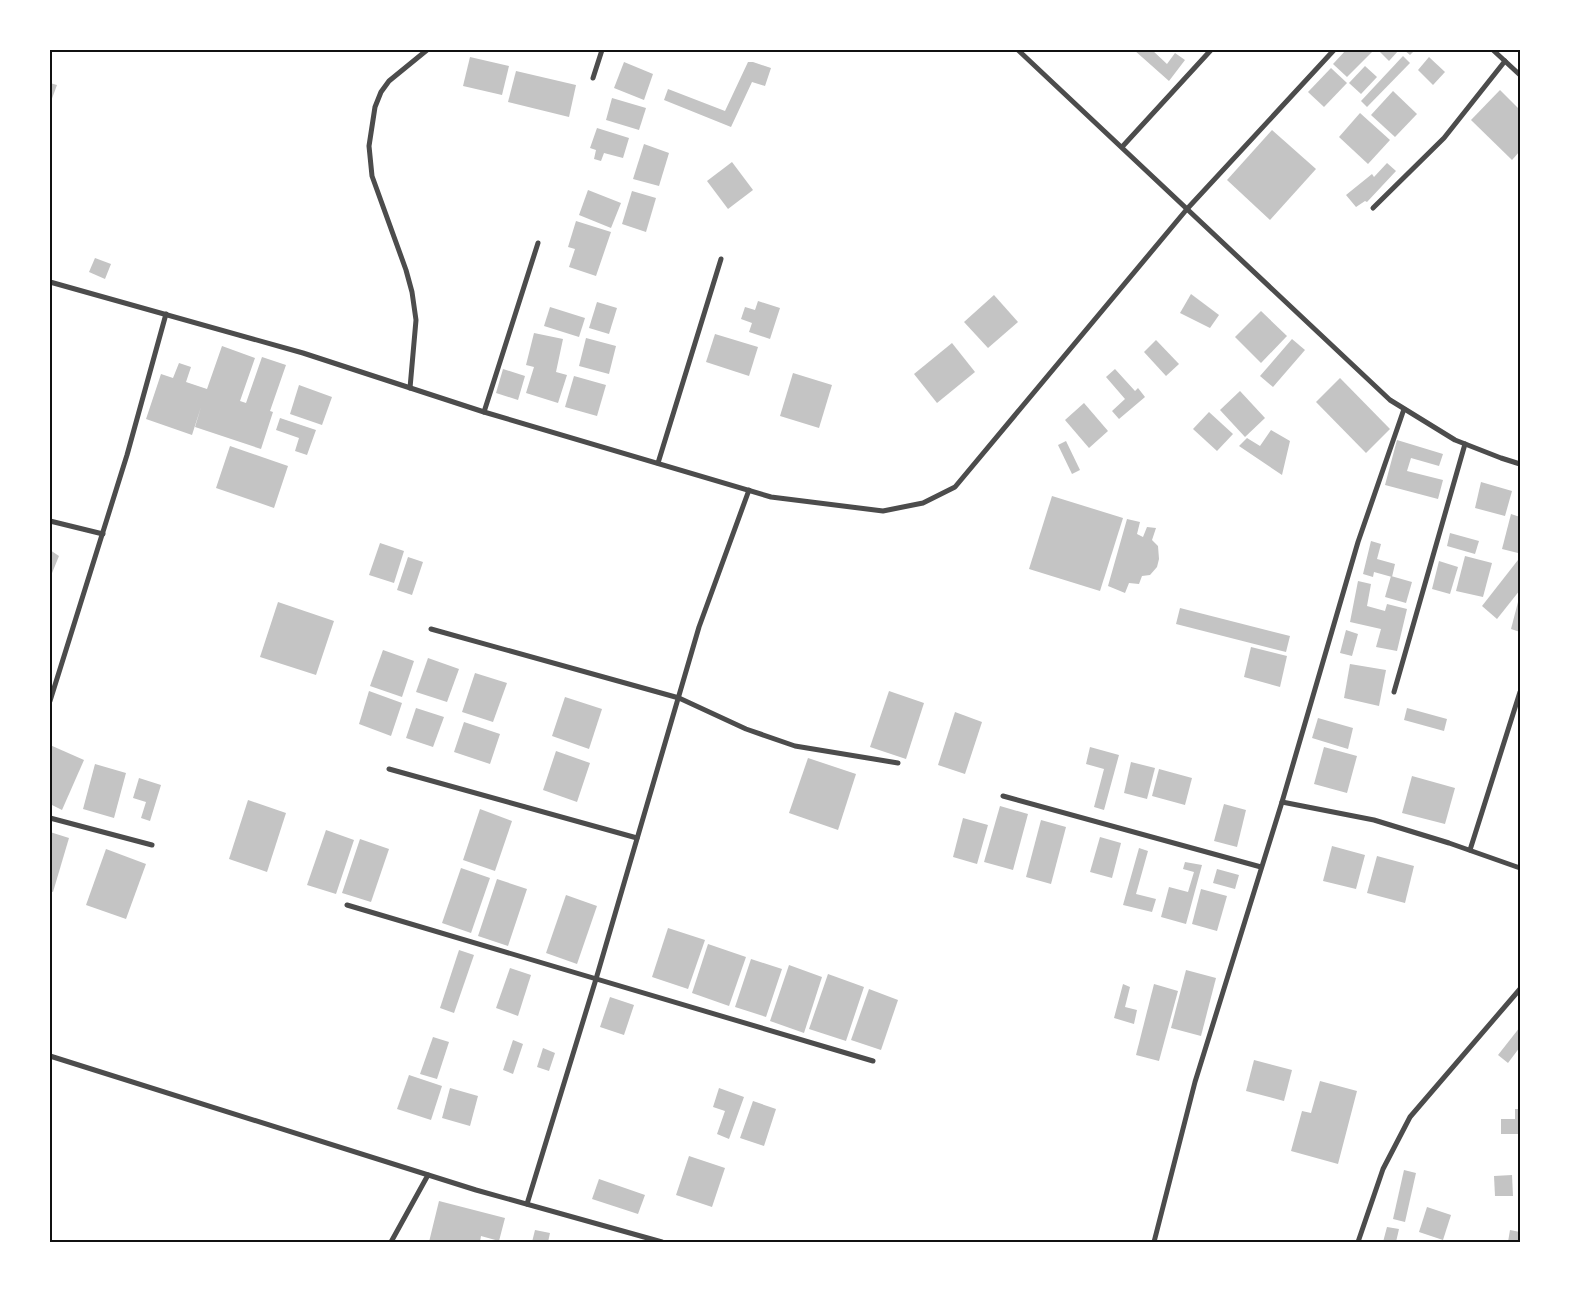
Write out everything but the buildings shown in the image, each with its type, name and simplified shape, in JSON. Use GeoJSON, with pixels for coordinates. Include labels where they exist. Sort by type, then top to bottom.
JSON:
{"type":"FeatureCollection","features":[{"type":"Feature","properties":{"kind":"street"},"geometry":{"type":"LineString","coordinates":[[410,388],[416,320],[412,292],[372,176],[369,146],[375,107],[381,92],[388,81],[427,50]]}},
{"type":"Feature","properties":{"kind":"street"},"geometry":{"type":"LineString","coordinates":[[593,78],[602,50]]}},
{"type":"Feature","properties":{"kind":"street"},"geometry":{"type":"LineString","coordinates":[[1018,50],[1390,400],[1455,440],[1520,464]]}},
{"type":"Feature","properties":{"kind":"street"},"geometry":{"type":"LineString","coordinates":[[1122,147],[1211,50]]}},
{"type":"Feature","properties":{"kind":"street"},"geometry":{"type":"LineString","coordinates":[[50,282],[303,353],[484,412],[771,497],[883,511],[923,502],[954,487],[1187,209],[1334,50]]}},
{"type":"Feature","properties":{"kind":"street"},"geometry":{"type":"LineString","coordinates":[[1494,50],[1520,75]]}},
{"type":"Feature","properties":{"kind":"street"},"geometry":{"type":"LineString","coordinates":[[1373,208],[1444,138],[1505,61]]}},
{"type":"Feature","properties":{"kind":"street"},"geometry":{"type":"LineString","coordinates":[[484,412],[538,243]]}},
{"type":"Feature","properties":{"kind":"street"},"geometry":{"type":"LineString","coordinates":[[658,463],[720,259]]}},
{"type":"Feature","properties":{"kind":"street"},"geometry":{"type":"LineString","coordinates":[[50,701],[127,454],[166,314]]}},
{"type":"Feature","properties":{"kind":"street"},"geometry":{"type":"LineString","coordinates":[[1154,1242],[1195,1082],[1282,802],[1358,542],[1404,409]]}},
{"type":"Feature","properties":{"kind":"street"},"geometry":{"type":"LineString","coordinates":[[1394,692],[1465,444]]}},
{"type":"Feature","properties":{"kind":"street"},"geometry":{"type":"LineString","coordinates":[[527,1204],[596,979],[699,627],[749,490]]}},
{"type":"Feature","properties":{"kind":"street"},"geometry":{"type":"LineString","coordinates":[[50,521],[103,534]]}},
{"type":"Feature","properties":{"kind":"street"},"geometry":{"type":"LineString","coordinates":[[430,629],[679,698],[746,730],[795,746],[898,764]]}},
{"type":"Feature","properties":{"kind":"street"},"geometry":{"type":"LineString","coordinates":[[1470,850],[1520,692]]}},
{"type":"Feature","properties":{"kind":"street"},"geometry":{"type":"LineString","coordinates":[[389,769],[638,838]]}},
{"type":"Feature","properties":{"kind":"street"},"geometry":{"type":"LineString","coordinates":[[1003,796],[1262,867]]}},
{"type":"Feature","properties":{"kind":"street"},"geometry":{"type":"LineString","coordinates":[[1282,802],[1374,820],[1520,868]]}},
{"type":"Feature","properties":{"kind":"street"},"geometry":{"type":"LineString","coordinates":[[50,818],[152,845]]}},
{"type":"Feature","properties":{"kind":"street"},"geometry":{"type":"LineString","coordinates":[[347,905],[873,1061]]}},
{"type":"Feature","properties":{"kind":"street"},"geometry":{"type":"LineString","coordinates":[[1358,1242],[1383,1169],[1410,1117],[1520,989]]}},
{"type":"Feature","properties":{"kind":"street"},"geometry":{"type":"LineString","coordinates":[[50,1056],[428,1175],[662,1242]]}},
{"type":"Feature","properties":{"kind":"street"},"geometry":{"type":"LineString","coordinates":[[391,1242],[428,1175]]}}]}
